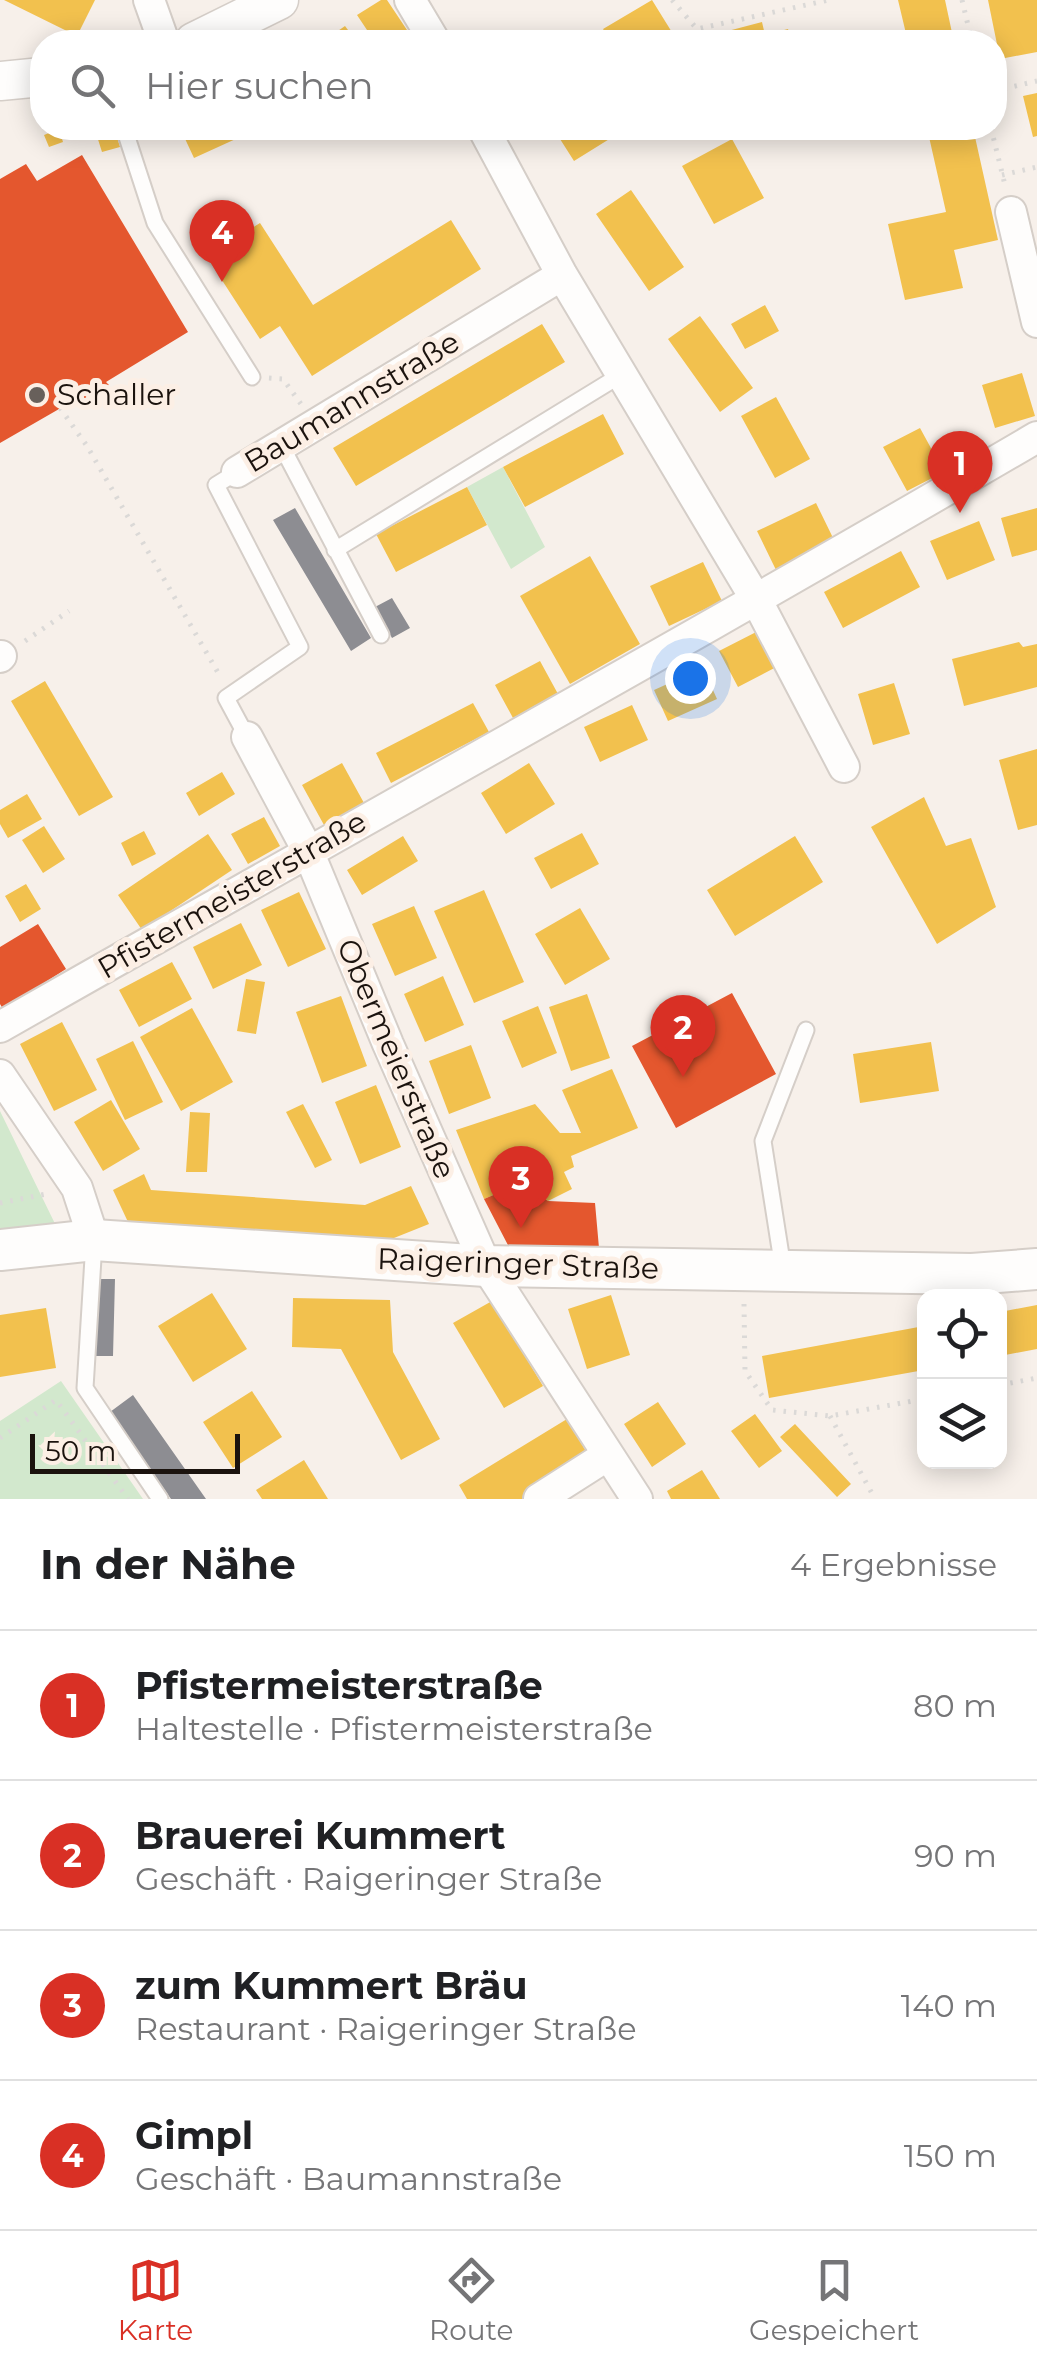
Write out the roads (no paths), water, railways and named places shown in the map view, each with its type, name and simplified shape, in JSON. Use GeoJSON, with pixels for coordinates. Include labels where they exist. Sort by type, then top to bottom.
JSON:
{"type":"FeatureCollection","features":[{"type":"Feature","properties":{"kind":"main road","name":"Raigeringer Straße"},"geometry":{"type":"LineString","coordinates":[[0,1250],[94,1240],[486,1266],[972,1274],[1037,1269]]}},
{"type":"Feature","properties":{"kind":"street"},"geometry":{"type":"LineString","coordinates":[[150,0],[160,30]]}},
{"type":"Feature","properties":{"kind":"street"},"geometry":{"type":"LineString","coordinates":[[218,30],[278,0]]}},
{"type":"Feature","properties":{"kind":"street"},"geometry":{"type":"LineString","coordinates":[[410,0],[428,30]]}},
{"type":"Feature","properties":{"kind":"street"},"geometry":{"type":"LineString","coordinates":[[0,81],[30,77]]}},
{"type":"Feature","properties":{"kind":"street"},"geometry":{"type":"LineString","coordinates":[[489,140],[562,275],[757,601],[844,766]]}},
{"type":"Feature","properties":{"kind":"street"},"geometry":{"type":"LineString","coordinates":[[1011,212],[1037,322]]}},
{"type":"Feature","properties":{"kind":"street","name":"Baumannstraße"},"geometry":{"type":"LineString","coordinates":[[236,472],[562,275]]}},
{"type":"Feature","properties":{"kind":"street","name":"Pfistermeisterstraße"},"geometry":{"type":"LineString","coordinates":[[0,1027],[757,601],[1037,437]]}},
{"type":"Feature","properties":{"kind":"street"},"geometry":{"type":"LineString","coordinates":[[247,737],[308,851]]}},
{"type":"Feature","properties":{"kind":"street","name":"Obermeierstraße"},"geometry":{"type":"LineString","coordinates":[[308,851],[486,1266],[637,1499]]}},
{"type":"Feature","properties":{"kind":"street"},"geometry":{"type":"LineString","coordinates":[[0,1075],[77,1188],[94,1240]]}},
{"type":"Feature","properties":{"kind":"street"},"geometry":{"type":"LineString","coordinates":[[538,1499],[608,1455]]}},
{"type":"Feature","properties":{"kind":"lane"},"geometry":{"type":"LineString","coordinates":[[128,140],[155,223],[252,377]]}},
{"type":"Feature","properties":{"kind":"lane"},"geometry":{"type":"LineString","coordinates":[[335,550],[624,373]]}},
{"type":"Feature","properties":{"kind":"lane"},"geometry":{"type":"LineString","coordinates":[[280,443],[380,635]]}},
{"type":"Feature","properties":{"kind":"lane","name":"Baumannstraße"},"geometry":{"type":"LineString","coordinates":[[236,472],[216,485],[300,647],[226,698],[247,737]]}},
{"type":"Feature","properties":{"kind":"lane"},"geometry":{"type":"LineString","coordinates":[[784,1272],[763,1141],[806,1030]]}},
{"type":"Feature","properties":{"kind":"lane"},"geometry":{"type":"LineString","coordinates":[[94,1240],[84,1388],[160,1499]]}},
{"type":"Feature","properties":{"kind":"place","name":"Gimpl"},"geometry":{"type":"Point","coordinates":[222,282]}},
{"type":"Feature","properties":{"kind":"place","name":"Schaller"},"geometry":{"type":"Point","coordinates":[37,395]}},
{"type":"Feature","properties":{"kind":"place","name":"Pfistermeisterstraße"},"geometry":{"type":"Point","coordinates":[960,513]}},
{"type":"Feature","properties":{"kind":"place","name":"Brauerei Kummert"},"geometry":{"type":"Point","coordinates":[683,1077]}},
{"type":"Feature","properties":{"kind":"place","name":"zum Kummert Bräu"},"geometry":{"type":"Point","coordinates":[521,1228]}}]}
